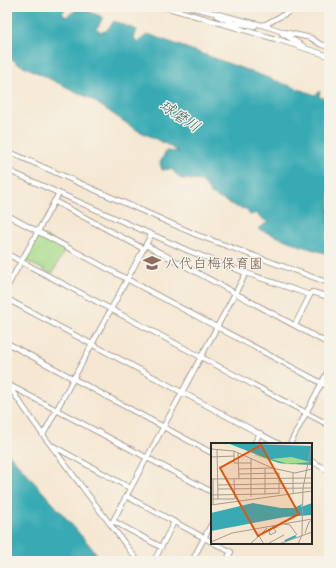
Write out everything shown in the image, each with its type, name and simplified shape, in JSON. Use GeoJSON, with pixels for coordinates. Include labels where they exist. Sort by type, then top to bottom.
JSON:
{"type":"FeatureCollection","features":[{"type":"Feature","properties":{"kind":"street"},"geometry":{"type":"LineString","coordinates":[[165,7],[233,25],[329,56]]}},
{"type":"Feature","properties":{"kind":"street"},"geometry":{"type":"LineString","coordinates":[[190,7],[311,38],[320,44],[329,47]]}},
{"type":"Feature","properties":{"kind":"street"},"geometry":{"type":"LineString","coordinates":[[199,7],[233,25],[266,24],[298,7]]}},
{"type":"Feature","properties":{"kind":"street"},"geometry":{"type":"LineString","coordinates":[[280,7],[289,11]]}},
{"type":"Feature","properties":{"kind":"street"},"geometry":{"type":"LineString","coordinates":[[276,30],[306,48]]}},
{"type":"Feature","properties":{"kind":"street"},"geometry":{"type":"LineString","coordinates":[[7,151],[197,235],[329,283]]}},
{"type":"Feature","properties":{"kind":"street"},"geometry":{"type":"LineString","coordinates":[[7,170],[151,235],[246,273],[310,295]]}},
{"type":"Feature","properties":{"kind":"street"},"geometry":{"type":"LineString","coordinates":[[7,287],[20,261],[59,193]]}},
{"type":"Feature","properties":{"kind":"street"},"geometry":{"type":"LineString","coordinates":[[54,201],[236,293],[329,344]]}},
{"type":"Feature","properties":{"kind":"street"},"geometry":{"type":"LineString","coordinates":[[7,215],[329,387]]}},
{"type":"Feature","properties":{"kind":"street"},"geometry":{"type":"LineString","coordinates":[[43,435],[151,235]]}},
{"type":"Feature","properties":{"kind":"street"},"geometry":{"type":"LineString","coordinates":[[7,254],[329,425]]}},
{"type":"Feature","properties":{"kind":"street"},"geometry":{"type":"LineString","coordinates":[[112,523],[246,273]]}},
{"type":"Feature","properties":{"kind":"street"},"geometry":{"type":"LineString","coordinates":[[295,325],[312,292],[329,297]]}},
{"type":"Feature","properties":{"kind":"street"},"geometry":{"type":"LineString","coordinates":[[7,299],[277,443]]}},
{"type":"Feature","properties":{"kind":"street"},"geometry":{"type":"LineString","coordinates":[[7,343],[211,452]]}},
{"type":"Feature","properties":{"kind":"street"},"geometry":{"type":"LineString","coordinates":[[291,443],[329,369]]}},
{"type":"Feature","properties":{"kind":"street"},"geometry":{"type":"LineString","coordinates":[[7,384],[211,491]]}},
{"type":"Feature","properties":{"kind":"street"},"geometry":{"type":"LineString","coordinates":[[7,384],[43,435],[112,523],[138,561]]}},
{"type":"Feature","properties":{"kind":"street"},"geometry":{"type":"LineString","coordinates":[[255,443],[260,434]]}},
{"type":"Feature","properties":{"kind":"street"},"geometry":{"type":"LineString","coordinates":[[51,445],[130,488]]}},
{"type":"Feature","properties":{"kind":"street"},"geometry":{"type":"LineString","coordinates":[[312,462],[329,471]]}},
{"type":"Feature","properties":{"kind":"street"},"geometry":{"type":"LineString","coordinates":[[126,496],[211,541]]}},
{"type":"Feature","properties":{"kind":"street"},"geometry":{"type":"LineString","coordinates":[[154,561],[174,522]]}},
{"type":"Feature","properties":{"kind":"street"},"geometry":{"type":"LineString","coordinates":[[112,523],[161,547]]}},
{"type":"Feature","properties":{"kind":"street"},"geometry":{"type":"LineString","coordinates":[[192,561],[211,525]]}},
{"type":"Feature","properties":{"kind":"street"},"geometry":{"type":"LineString","coordinates":[[216,544],[230,552],[226,561]]}},
{"type":"Feature","properties":{"kind":"green space"},"geometry":{"type":"Polygon","coordinates":[[[38,233],[66,247],[52,274],[24,260],[38,233]]]}},
{"type":"Feature","properties":{"kind":"water","name":"球磨川"},"geometry":{"type":"Polygon","coordinates":[[[7,7],[67,7],[62,13],[66,17],[79,8],[103,17],[97,29],[101,32],[106,31],[114,21],[137,30],[134,38],[138,42],[148,34],[315,95],[320,91],[319,97],[329,100],[329,254],[304,247],[258,229],[268,222],[259,217],[257,213],[250,215],[246,209],[237,207],[211,194],[202,181],[181,179],[171,169],[162,170],[160,163],[166,151],[179,152],[135,129],[91,99],[17,63],[7,55],[7,7]]]}},
{"type":"Feature","properties":{"kind":"water"},"geometry":{"type":"Polygon","coordinates":[[[7,452],[66,518],[103,561],[7,561],[7,452]]]}},
{"type":"Feature","properties":{"kind":"place","name":"八代白梅保育園"},"geometry":{"type":"Point","coordinates":[152,263]}}]}
